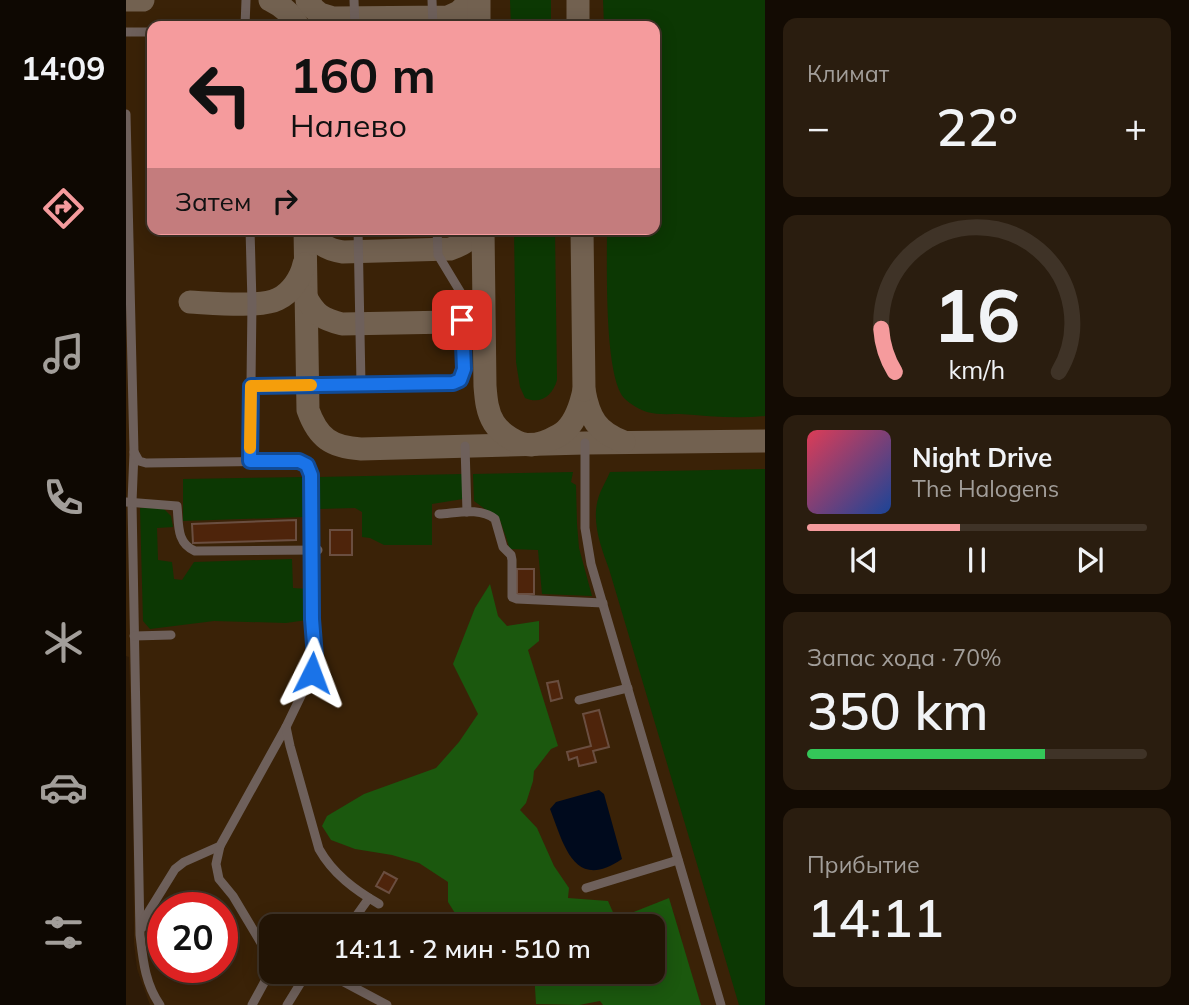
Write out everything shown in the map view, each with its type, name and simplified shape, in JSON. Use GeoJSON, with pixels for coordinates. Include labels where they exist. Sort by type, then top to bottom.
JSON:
{"type":"FeatureCollection","features":[{"type":"Feature","properties":{"kind":"lane"},"geometry":{"type":"LineString","coordinates":[[245,21],[246,0]]}},
{"type":"Feature","properties":{"kind":"lane"},"geometry":{"type":"LineString","coordinates":[[355,0],[355,21]]}},
{"type":"Feature","properties":{"kind":"lane"},"geometry":{"type":"LineString","coordinates":[[432,0],[433,21]]}},
{"type":"Feature","properties":{"kind":"lane"},"geometry":{"type":"LineString","coordinates":[[126,33],[147,32]]}},
{"type":"Feature","properties":{"kind":"lane"},"geometry":{"type":"LineString","coordinates":[[126,114],[131,457],[129,502],[140,935],[144,969],[152,994],[160,1005]]}},
{"type":"Feature","properties":{"kind":"lane"},"geometry":{"type":"LineString","coordinates":[[250,235],[250,461]]}},
{"type":"Feature","properties":{"kind":"lane"},"geometry":{"type":"LineString","coordinates":[[358,235],[360,384]]}},
{"type":"Feature","properties":{"kind":"lane"},"geometry":{"type":"LineString","coordinates":[[251,386],[453,383],[460,380],[464,369],[461,293],[438,255],[437,235]]}},
{"type":"Feature","properties":{"kind":"lane"},"geometry":{"type":"LineString","coordinates":[[585,443],[586,536],[591,564],[721,1005]]}},
{"type":"Feature","properties":{"kind":"lane"},"geometry":{"type":"LineString","coordinates":[[465,446],[467,512]]}},
{"type":"Feature","properties":{"kind":"lane"},"geometry":{"type":"LineString","coordinates":[[131,457],[146,463],[299,461],[307,465],[311,475],[315,550],[312,619],[315,657],[312,673],[286,727],[220,846],[216,864],[219,879],[233,896],[259,940]]}},
{"type":"Feature","properties":{"kind":"lane"},"geometry":{"type":"LineString","coordinates":[[129,502],[177,506],[181,541],[195,551],[315,550]]}},
{"type":"Feature","properties":{"kind":"lane"},"geometry":{"type":"LineString","coordinates":[[439,514],[481,512],[495,519],[503,547],[512,560],[512,597],[603,603]]}},
{"type":"Feature","properties":{"kind":"lane"},"geometry":{"type":"LineString","coordinates":[[134,636],[172,635]]}},
{"type":"Feature","properties":{"kind":"lane"},"geometry":{"type":"LineString","coordinates":[[579,699],[628,688]]}},
{"type":"Feature","properties":{"kind":"lane"},"geometry":{"type":"LineString","coordinates":[[286,727],[319,849],[337,874],[379,904]]}},
{"type":"Feature","properties":{"kind":"lane"},"geometry":{"type":"LineString","coordinates":[[140,935],[146,916],[175,869],[184,862],[220,846]]}},
{"type":"Feature","properties":{"kind":"lane"},"geometry":{"type":"LineString","coordinates":[[586,888],[678,860]]}},
{"type":"Feature","properties":{"kind":"lane"},"geometry":{"type":"LineString","coordinates":[[358,914],[369,898]]}},
{"type":"Feature","properties":{"kind":"lane"},"geometry":{"type":"LineString","coordinates":[[252,1005],[263,984]]}},
{"type":"Feature","properties":{"kind":"lane"},"geometry":{"type":"LineString","coordinates":[[287,1005],[300,984]]}},
{"type":"Feature","properties":{"kind":"lane"},"geometry":{"type":"LineString","coordinates":[[347,984],[386,1005]]}},
{"type":"Feature","properties":{"kind":"shaded area"},"geometry":{"type":"Polygon","coordinates":[[[126,0],[765,0],[765,1005],[150,1005],[137,969],[134,943],[129,657],[126,656],[126,0]]]}},
{"type":"Feature","properties":{"kind":"green space"},"geometry":{"type":"Polygon","coordinates":[[[510,0],[551,0],[551,21],[511,21],[510,0]]]}},
{"type":"Feature","properties":{"kind":"green space"},"geometry":{"type":"Polygon","coordinates":[[[603,0],[765,0],[765,416],[651,413],[626,400],[618,386],[613,367],[608,318],[607,235],[660,235],[660,21],[604,21],[603,0]]]}},
{"type":"Feature","properties":{"kind":"green space"},"geometry":{"type":"Polygon","coordinates":[[[514,235],[555,235],[557,380],[553,390],[541,399],[525,398],[520,387],[516,362],[514,235]]]}},
{"type":"Feature","properties":{"kind":"green space"},"geometry":{"type":"Polygon","coordinates":[[[765,469],[765,1005],[739,1005],[600,541],[596,522],[597,502],[610,472],[765,469]]]}},
{"type":"Feature","properties":{"kind":"green space"},"geometry":{"type":"Polygon","coordinates":[[[573,472],[571,482],[576,485],[579,548],[592,596],[542,594],[538,550],[510,549],[500,520],[474,501],[473,474],[573,472]]]}},
{"type":"Feature","properties":{"kind":"green space"},"geometry":{"type":"Polygon","coordinates":[[[463,474],[463,499],[432,504],[432,545],[384,545],[362,537],[362,512],[355,508],[318,509],[318,477],[463,474]]]}},
{"type":"Feature","properties":{"kind":"green space"},"geometry":{"type":"Polygon","coordinates":[[[305,477],[305,517],[183,521],[183,479],[305,477]]]}},
{"type":"Feature","properties":{"kind":"green space"},"geometry":{"type":"Polygon","coordinates":[[[162,507],[171,516],[173,527],[157,528],[158,560],[172,562],[174,579],[182,580],[194,562],[292,559],[293,588],[307,589],[307,620],[286,623],[214,621],[150,629],[143,621],[140,508],[162,507]]]}},
{"type":"Feature","properties":{"kind":"green space"},"geometry":{"type":"Polygon","coordinates":[[[490,584],[498,616],[507,626],[539,621],[539,641],[528,650],[558,746],[551,749],[534,771],[526,803],[520,810],[537,828],[554,866],[569,888],[568,898],[608,901],[614,914],[456,914],[448,902],[448,882],[419,863],[355,849],[331,840],[322,826],[327,816],[364,794],[436,768],[459,742],[478,714],[453,664],[475,608],[490,584]]]}},
{"type":"Feature","properties":{"kind":"green space"},"geometry":{"type":"Polygon","coordinates":[[[669,898],[701,1005],[603,1005],[600,1001],[579,1005],[536,1004],[535,984],[665,984],[665,914],[629,914],[669,898]]]}},
{"type":"Feature","properties":{"kind":"water"},"geometry":{"type":"Polygon","coordinates":[[[599,790],[604,794],[622,859],[606,868],[592,870],[573,860],[560,837],[550,809],[556,802],[599,790]]]}},
{"type":"Feature","properties":{"kind":"building"},"geometry":{"type":"Polygon","coordinates":[[[296,520],[296,540],[193,543],[192,524],[296,520]]]}},
{"type":"Feature","properties":{"kind":"building"},"geometry":{"type":"Polygon","coordinates":[[[330,530],[352,530],[352,555],[330,555],[330,530]]]}},
{"type":"Feature","properties":{"kind":"building"},"geometry":{"type":"Polygon","coordinates":[[[517,569],[534,569],[534,594],[517,594],[517,569]]]}},
{"type":"Feature","properties":{"kind":"building"},"geometry":{"type":"Polygon","coordinates":[[[558,681],[562,698],[551,701],[547,683],[558,681]]]}},
{"type":"Feature","properties":{"kind":"building"},"geometry":{"type":"Polygon","coordinates":[[[599,710],[609,747],[593,751],[596,762],[579,766],[577,757],[569,760],[567,752],[591,746],[583,714],[599,710]]]}},
{"type":"Feature","properties":{"kind":"building"},"geometry":{"type":"Polygon","coordinates":[[[384,872],[397,879],[389,893],[376,886],[384,872]]]}},
{"type":"Feature","properties":{"kind":"taxiway"},"geometry":{"type":"LineString","coordinates":[[126,0],[143,0]]}},
{"type":"Feature","properties":{"kind":"taxiway"},"geometry":{"type":"LineString","coordinates":[[270,0],[295,21]]}},
{"type":"Feature","properties":{"kind":"taxiway"},"geometry":{"type":"LineString","coordinates":[[307,0],[320,14],[333,18],[448,17],[459,12],[471,0]]}},
{"type":"Feature","properties":{"kind":"taxiway"},"geometry":{"type":"LineString","coordinates":[[479,0],[479,21]]}},
{"type":"Feature","properties":{"kind":"taxiway"},"geometry":{"type":"LineString","coordinates":[[578,0],[578,21]]}},
{"type":"Feature","properties":{"kind":"taxiway"},"geometry":{"type":"LineString","coordinates":[[305,235],[308,410],[316,428],[334,443],[361,449],[765,441]]}},
{"type":"Feature","properties":{"kind":"taxiway"},"geometry":{"type":"LineString","coordinates":[[313,235],[322,245],[343,252],[450,249],[466,242],[473,235]]}},
{"type":"Feature","properties":{"kind":"taxiway"},"geometry":{"type":"LineString","coordinates":[[483,235],[485,386],[488,410],[494,423],[515,441],[531,445],[545,442],[570,426],[584,390],[596,423],[607,434],[624,442]]}},
{"type":"Feature","properties":{"kind":"taxiway"},"geometry":{"type":"LineString","coordinates":[[582,235],[584,390]]}},
{"type":"Feature","properties":{"kind":"taxiway"},"geometry":{"type":"LineString","coordinates":[[190,302],[270,302],[291,289],[304,264]]}},
{"type":"Feature","properties":{"kind":"taxiway"},"geometry":{"type":"LineString","coordinates":[[306,297],[320,315],[342,324],[452,322],[468,315],[479,301]]}},
{"type":"Feature","properties":{"kind":"slow traffic"},"geometry":{"type":"LineString","coordinates":[[250,448],[251,386],[311,385]]}},
{"type":"Feature","properties":{"kind":"route"},"geometry":{"type":"LineString","coordinates":[[312,673],[315,657],[312,619],[311,475],[307,465],[299,461],[250,461],[251,386],[453,383],[460,380],[464,369],[462,320]]}}]}
